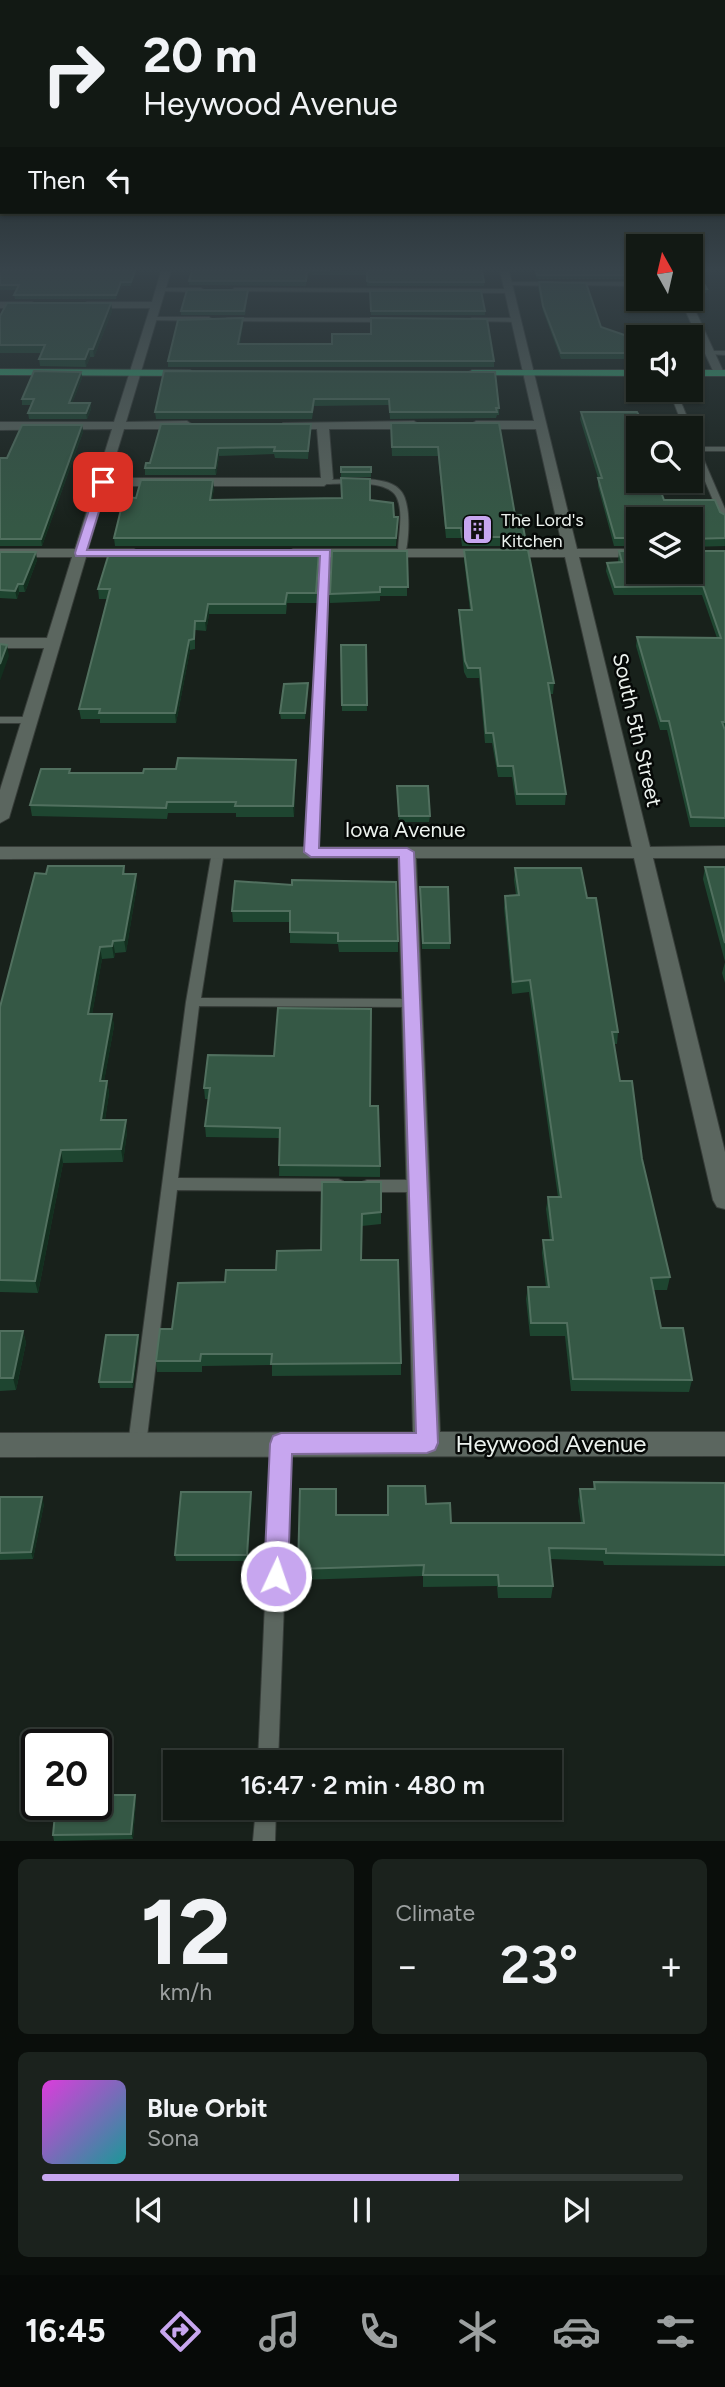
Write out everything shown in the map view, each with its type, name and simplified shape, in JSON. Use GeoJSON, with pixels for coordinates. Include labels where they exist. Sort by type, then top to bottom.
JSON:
{"type":"FeatureCollection","features":[{"type":"Feature","properties":{"kind":"main road"},"geometry":{"type":"LineString","coordinates":[[0,372],[200,373]]}},
{"type":"Feature","properties":{"kind":"main road"},"geometry":{"type":"LineString","coordinates":[[463,373],[626,373]]}},
{"type":"Feature","properties":{"kind":"main road"},"geometry":{"type":"LineString","coordinates":[[703,373],[722,373]]}},
{"type":"Feature","properties":{"kind":"street"},"geometry":{"type":"LineString","coordinates":[[0,818],[141,357]]}},
{"type":"Feature","properties":{"kind":"street","name":"South 5th Street"},"geometry":{"type":"LineString","coordinates":[[525,357],[725,1200]]}},
{"type":"Feature","properties":{"kind":"street"},"geometry":{"type":"LineString","coordinates":[[712,357],[722,373]]}},
{"type":"Feature","properties":{"kind":"street"},"geometry":{"type":"LineString","coordinates":[[0,426],[202,425]]}},
{"type":"Feature","properties":{"kind":"street"},"geometry":{"type":"LineString","coordinates":[[269,425],[432,425]]}},
{"type":"Feature","properties":{"kind":"street"},"geometry":{"type":"LineString","coordinates":[[103,482],[324,482],[327,479],[323,425]]}},
{"type":"Feature","properties":{"kind":"street"},"geometry":{"type":"LineString","coordinates":[[460,425],[541,425]]}},
{"type":"Feature","properties":{"kind":"street"},"geometry":{"type":"LineString","coordinates":[[0,553],[149,553]]}},
{"type":"Feature","properties":{"kind":"street"},"geometry":{"type":"LineString","coordinates":[[285,553],[626,553]]}},
{"type":"Feature","properties":{"kind":"street"},"geometry":{"type":"LineString","coordinates":[[0,643],[53,643]]}},
{"type":"Feature","properties":{"kind":"street","name":"Iowa Avenue"},"geometry":{"type":"LineString","coordinates":[[0,852],[725,852]]}},
{"type":"Feature","properties":{"kind":"street"},"geometry":{"type":"LineString","coordinates":[[407,852],[427,1443]]}},
{"type":"Feature","properties":{"kind":"street","name":"Heywood Avenue"},"geometry":{"type":"LineString","coordinates":[[0,1445],[725,1444]]}},
{"type":"Feature","properties":{"kind":"lane"},"geometry":{"type":"LineString","coordinates":[[703,449],[725,449]]}},
{"type":"Feature","properties":{"kind":"lane"},"geometry":{"type":"LineString","coordinates":[[703,466],[725,519]]}},
{"type":"Feature","properties":{"kind":"lane"},"geometry":{"type":"LineString","coordinates":[[324,482],[375,482],[395,488],[401,495],[403,509],[402,553]]}},
{"type":"Feature","properties":{"kind":"lane"},"geometry":{"type":"LineString","coordinates":[[311,852],[326,553]]}},
{"type":"Feature","properties":{"kind":"lane"},"geometry":{"type":"LineString","coordinates":[[0,720],[30,720]]}},
{"type":"Feature","properties":{"kind":"lane"},"geometry":{"type":"LineString","coordinates":[[137,1445],[193,1002],[218,852]]}},
{"type":"Feature","properties":{"kind":"lane"},"geometry":{"type":"LineString","coordinates":[[193,1002],[412,1003]]}},
{"type":"Feature","properties":{"kind":"lane"},"geometry":{"type":"LineString","coordinates":[[170,1184],[418,1186]]}},
{"type":"Feature","properties":{"kind":"lane"},"geometry":{"type":"LineString","coordinates":[[268,1750],[281,1444]]}},
{"type":"Feature","properties":{"kind":"lane"},"geometry":{"type":"LineString","coordinates":[[264,1841],[265,1820]]}},
{"type":"Feature","properties":{"kind":"building"},"geometry":{"type":"Polygon","coordinates":[[[40,357],[86,357],[85,359],[39,359],[40,357]]]}},
{"type":"Feature","properties":{"kind":"building"},"geometry":{"type":"Polygon","coordinates":[[[169,357],[493,357],[494,361],[168,361],[169,357]]]}},
{"type":"Feature","properties":{"kind":"building"},"geometry":{"type":"Polygon","coordinates":[[[34,371],[81,372],[69,403],[90,403],[86,413],[28,413],[34,399],[22,399],[34,371]]]}},
{"type":"Feature","properties":{"kind":"building"},"geometry":{"type":"Polygon","coordinates":[[[164,371],[495,372],[499,408],[496,408],[497,412],[390,412],[389,399],[314,399],[312,412],[155,412],[164,371]]]}},
{"type":"Feature","properties":{"kind":"building"},"geometry":{"type":"Polygon","coordinates":[[[581,412],[637,412],[639,416],[626,416],[626,493],[661,493],[664,500],[715,500],[720,512],[725,515],[725,538],[703,539],[703,507],[626,507],[626,538],[615,538],[598,478],[602,478],[581,412]]]}},
{"type":"Feature","properties":{"kind":"building"},"geometry":{"type":"Polygon","coordinates":[[[391,423],[499,423],[515,515],[521,515],[525,537],[462,537],[461,528],[446,528],[438,447],[392,447],[391,423]]]}},
{"type":"Feature","properties":{"kind":"building"},"geometry":{"type":"Polygon","coordinates":[[[161,424],[311,424],[308,451],[274,451],[275,447],[218,448],[215,468],[145,468],[146,463],[150,463],[161,424]]]}},
{"type":"Feature","properties":{"kind":"building"},"geometry":{"type":"Polygon","coordinates":[[[22,425],[82,425],[41,539],[0,539],[0,458],[7,458],[22,425]]]}},
{"type":"Feature","properties":{"kind":"building"},"geometry":{"type":"Polygon","coordinates":[[[341,467],[371,467],[371,472],[341,472],[341,467]]]}},
{"type":"Feature","properties":{"kind":"building"},"geometry":{"type":"Polygon","coordinates":[[[341,478],[370,479],[370,500],[393,503],[394,517],[398,517],[396,538],[114,538],[124,497],[136,498],[141,480],[213,480],[210,500],[342,498],[341,478]]]}},
{"type":"Feature","properties":{"kind":"building"},"geometry":{"type":"Polygon","coordinates":[[[110,550],[319,550],[316,593],[287,593],[285,604],[208,604],[205,621],[195,621],[194,639],[189,640],[175,713],[99,713],[100,709],[79,709],[110,589],[98,589],[110,550]]]}},
{"type":"Feature","properties":{"kind":"building"},"geometry":{"type":"Polygon","coordinates":[[[464,550],[528,550],[554,683],[548,683],[566,794],[517,794],[513,766],[498,766],[493,733],[486,733],[480,668],[468,668],[465,661],[459,610],[472,610],[464,550]]]}},
{"type":"Feature","properties":{"kind":"building"},"geometry":{"type":"Polygon","coordinates":[[[332,551],[407,551],[408,587],[380,587],[380,592],[330,594],[332,551]]]}},
{"type":"Feature","properties":{"kind":"building"},"geometry":{"type":"Polygon","coordinates":[[[619,551],[626,551],[626,584],[703,584],[703,551],[725,551],[725,722],[722,722],[725,730],[725,818],[691,817],[669,721],[661,721],[637,637],[721,638],[703,586],[615,587],[607,563],[622,562],[619,551]]]}},
{"type":"Feature","properties":{"kind":"building"},"geometry":{"type":"Polygon","coordinates":[[[0,552],[36,552],[23,584],[18,584],[15,591],[0,590],[0,552]]]}},
{"type":"Feature","properties":{"kind":"building"},"geometry":{"type":"Polygon","coordinates":[[[0,644],[7,645],[0,664],[0,644]]]}},
{"type":"Feature","properties":{"kind":"building"},"geometry":{"type":"Polygon","coordinates":[[[341,645],[366,645],[367,705],[342,705],[341,645]]]}},
{"type":"Feature","properties":{"kind":"building"},"geometry":{"type":"Polygon","coordinates":[[[308,683],[305,713],[280,713],[284,684],[308,683]]]}},
{"type":"Feature","properties":{"kind":"building"},"geometry":{"type":"Polygon","coordinates":[[[178,758],[296,760],[293,806],[235,806],[236,802],[167,802],[166,808],[30,805],[41,769],[70,769],[69,773],[143,773],[144,769],[176,769],[178,758]]]}},
{"type":"Feature","properties":{"kind":"building"},"geometry":{"type":"Polygon","coordinates":[[[397,786],[428,786],[430,816],[399,816],[397,786]]]}},
{"type":"Feature","properties":{"kind":"building"},"geometry":{"type":"Polygon","coordinates":[[[48,866],[124,866],[123,874],[136,874],[124,940],[113,941],[112,946],[100,947],[88,1014],[112,1014],[100,1081],[107,1081],[101,1120],[126,1120],[121,1149],[61,1150],[35,1281],[0,1280],[0,1007],[35,873],[46,874],[48,866]]]}},
{"type":"Feature","properties":{"kind":"building"},"geometry":{"type":"Polygon","coordinates":[[[705,867],[725,867],[725,943],[705,867]]]}},
{"type":"Feature","properties":{"kind":"building"},"geometry":{"type":"Polygon","coordinates":[[[515,868],[581,868],[587,898],[596,898],[618,1032],[612,1032],[620,1081],[632,1081],[642,1159],[670,1277],[651,1278],[661,1328],[683,1328],[692,1380],[573,1379],[567,1323],[531,1323],[528,1287],[549,1287],[543,1240],[553,1240],[548,1197],[561,1197],[530,980],[513,982],[505,896],[519,895],[515,868]]]}},
{"type":"Feature","properties":{"kind":"building"},"geometry":{"type":"Polygon","coordinates":[[[292,880],[396,882],[398,941],[338,941],[338,933],[290,932],[290,911],[232,911],[235,881],[292,885],[292,880]]]}},
{"type":"Feature","properties":{"kind":"building"},"geometry":{"type":"Polygon","coordinates":[[[420,887],[448,887],[450,943],[423,943],[420,887]]]}},
{"type":"Feature","properties":{"kind":"building"},"geometry":{"type":"Polygon","coordinates":[[[278,1008],[371,1009],[370,1106],[378,1106],[380,1166],[279,1165],[280,1128],[205,1126],[210,1088],[204,1088],[208,1055],[274,1056],[278,1008]]]}},
{"type":"Feature","properties":{"kind":"building"},"geometry":{"type":"Polygon","coordinates":[[[322,1182],[381,1182],[381,1212],[362,1214],[361,1260],[398,1260],[401,1363],[271,1364],[272,1354],[201,1354],[200,1361],[156,1361],[160,1329],[172,1329],[178,1283],[225,1282],[226,1270],[276,1270],[277,1251],[321,1250],[322,1182]]]}},
{"type":"Feature","properties":{"kind":"building"},"geometry":{"type":"Polygon","coordinates":[[[0,1331],[23,1331],[13,1378],[0,1378],[0,1331]]]}},
{"type":"Feature","properties":{"kind":"building"},"geometry":{"type":"Polygon","coordinates":[[[106,1335],[138,1335],[132,1382],[99,1382],[106,1335]]]}},
{"type":"Feature","properties":{"kind":"building"},"geometry":{"type":"Polygon","coordinates":[[[594,1482],[725,1483],[725,1555],[606,1553],[606,1549],[549,1548],[553,1586],[499,1586],[498,1575],[423,1575],[424,1565],[298,1569],[300,1489],[336,1489],[336,1515],[388,1515],[388,1486],[425,1486],[426,1504],[450,1503],[451,1523],[584,1523],[580,1489],[595,1489],[594,1482]]]}},
{"type":"Feature","properties":{"kind":"building"},"geometry":{"type":"Polygon","coordinates":[[[181,1492],[251,1492],[247,1555],[175,1555],[181,1492]]]}},
{"type":"Feature","properties":{"kind":"building"},"geometry":{"type":"Polygon","coordinates":[[[0,1497],[42,1497],[31,1552],[0,1553],[0,1497]]]}},
{"type":"Feature","properties":{"kind":"building"},"geometry":{"type":"Polygon","coordinates":[[[112,1795],[135,1795],[131,1834],[53,1835],[54,1820],[112,1820],[112,1795]]]}},
{"type":"Feature","properties":{"kind":"place","name":"The Lord's Kitchen"},"geometry":{"type":"Point","coordinates":[478,530]}},
{"type":"Feature","properties":{"kind":"route"},"geometry":{"type":"LineString","coordinates":[[103,482],[80,553],[326,553],[311,852],[407,852],[427,1443],[281,1444],[276,1576]]}}]}
